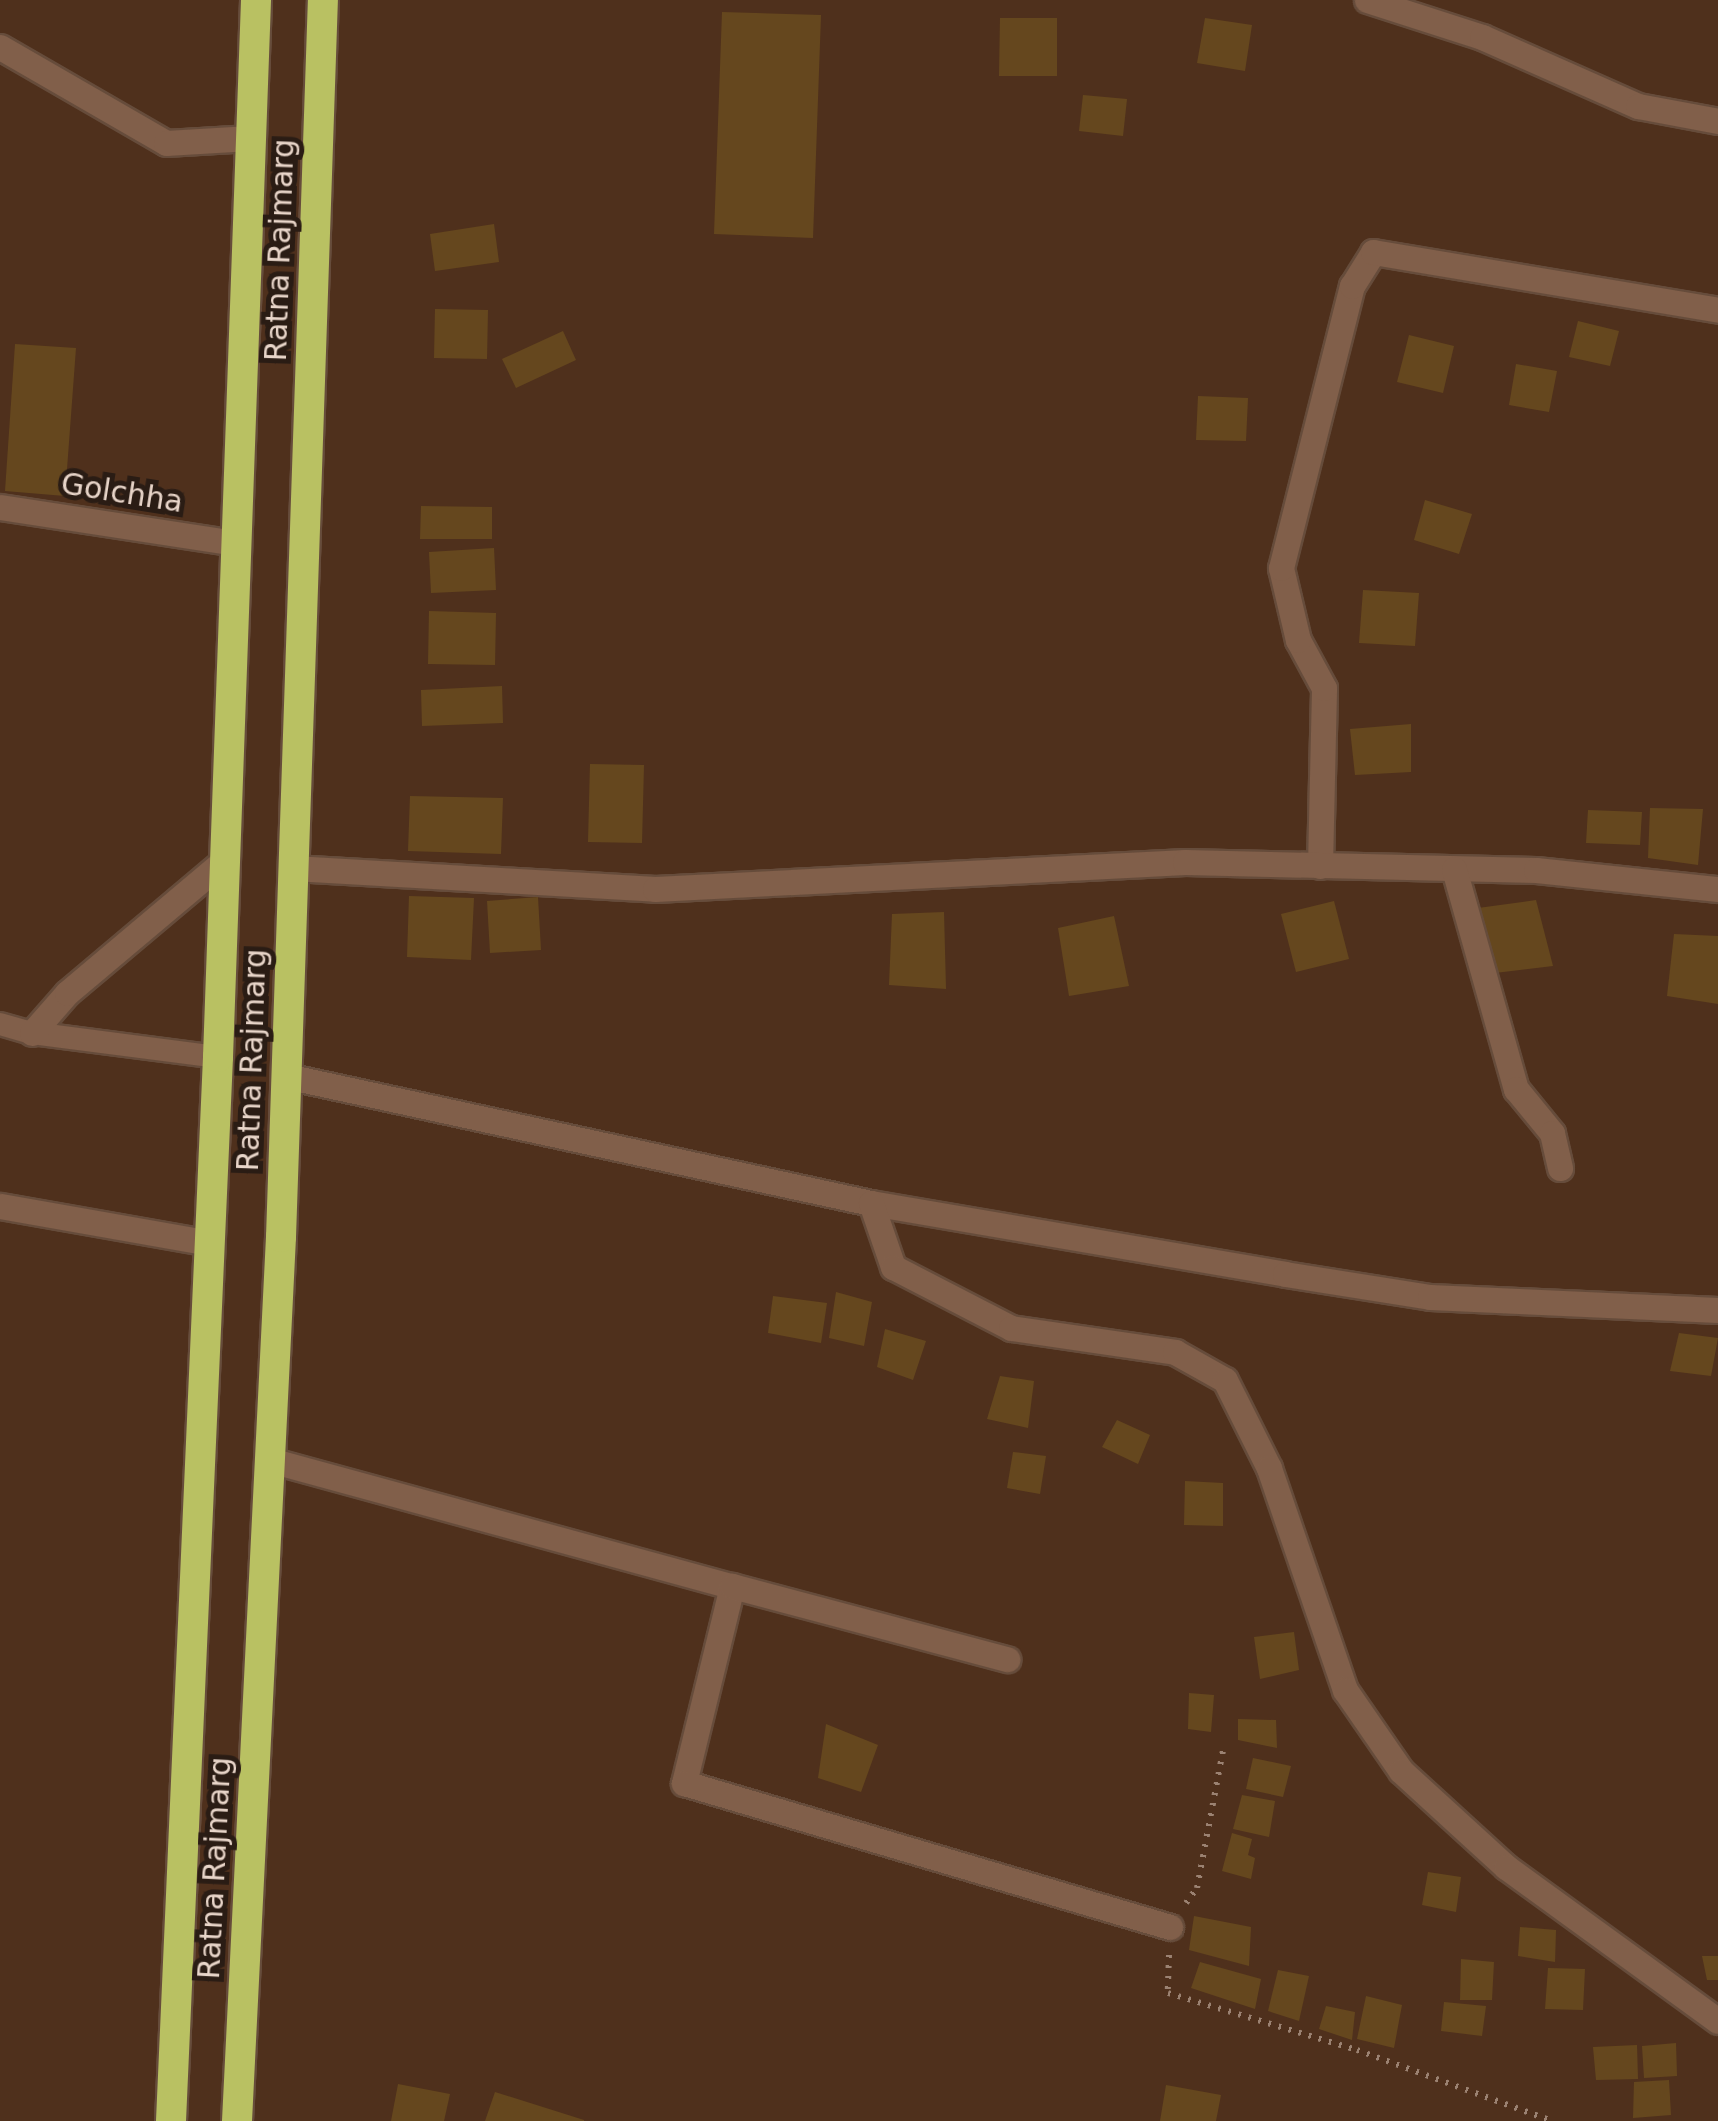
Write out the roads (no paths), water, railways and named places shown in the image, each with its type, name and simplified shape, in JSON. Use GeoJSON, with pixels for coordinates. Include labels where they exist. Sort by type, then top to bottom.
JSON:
{"type":"FeatureCollection","features":[{"type":"Feature","properties":{"kind":"highway","name":"Ratna Rajmarg"},"geometry":{"type":"LineString","coordinates":[[172,2121],[218,1057],[256,0]]}},
{"type":"Feature","properties":{"kind":"highway","name":"Ratna Rajmarg"},"geometry":{"type":"LineString","coordinates":[[238,2121],[286,1076],[323,0]]}},
{"type":"Feature","properties":{"kind":"street"},"geometry":{"type":"LineString","coordinates":[[1367,0],[1482,36],[1638,106],[1718,120]]}},
{"type":"Feature","properties":{"kind":"street"},"geometry":{"type":"LineString","coordinates":[[0,48],[166,144],[250,138]]}},
{"type":"Feature","properties":{"kind":"street"},"geometry":{"type":"LineString","coordinates":[[1320,866],[1324,688],[1298,640],[1281,568],[1352,286],[1373,252],[1718,310]]}},
{"type":"Feature","properties":{"kind":"street","name":"Golchha"},"geometry":{"type":"LineString","coordinates":[[0,506],[234,543]]}},
{"type":"Feature","properties":{"kind":"street"},"geometry":{"type":"LineString","coordinates":[[32,1033],[67,992],[225,860]]}},
{"type":"Feature","properties":{"kind":"street"},"geometry":{"type":"LineString","coordinates":[[293,868],[655,889],[1185,862],[1536,870],[1718,889]]}},
{"type":"Feature","properties":{"kind":"street"},"geometry":{"type":"LineString","coordinates":[[1454,869],[1516,1089],[1552,1133],[1560,1168]]}},
{"type":"Feature","properties":{"kind":"street"},"geometry":{"type":"LineString","coordinates":[[286,1076],[872,1203],[1430,1297],[1718,1310]]}},
{"type":"Feature","properties":{"kind":"street"},"geometry":{"type":"LineString","coordinates":[[872,1203],[892,1267],[1011,1328],[1175,1352],[1224,1380],[1270,1468],[1345,1690],[1400,1771],[1506,1867],[1718,2021]]}},
{"type":"Feature","properties":{"kind":"street"},"geometry":{"type":"LineString","coordinates":[[0,1206],[210,1243]]}},
{"type":"Feature","properties":{"kind":"street"},"geometry":{"type":"LineString","coordinates":[[270,1460],[1007,1660]]}},
{"type":"Feature","properties":{"kind":"street"},"geometry":{"type":"LineString","coordinates":[[732,1586],[684,1782],[1170,1926]]}},
{"type":"Feature","properties":{"kind":"lane"},"geometry":{"type":"LineString","coordinates":[[0,1024],[32,1033],[218,1057]]}}]}
